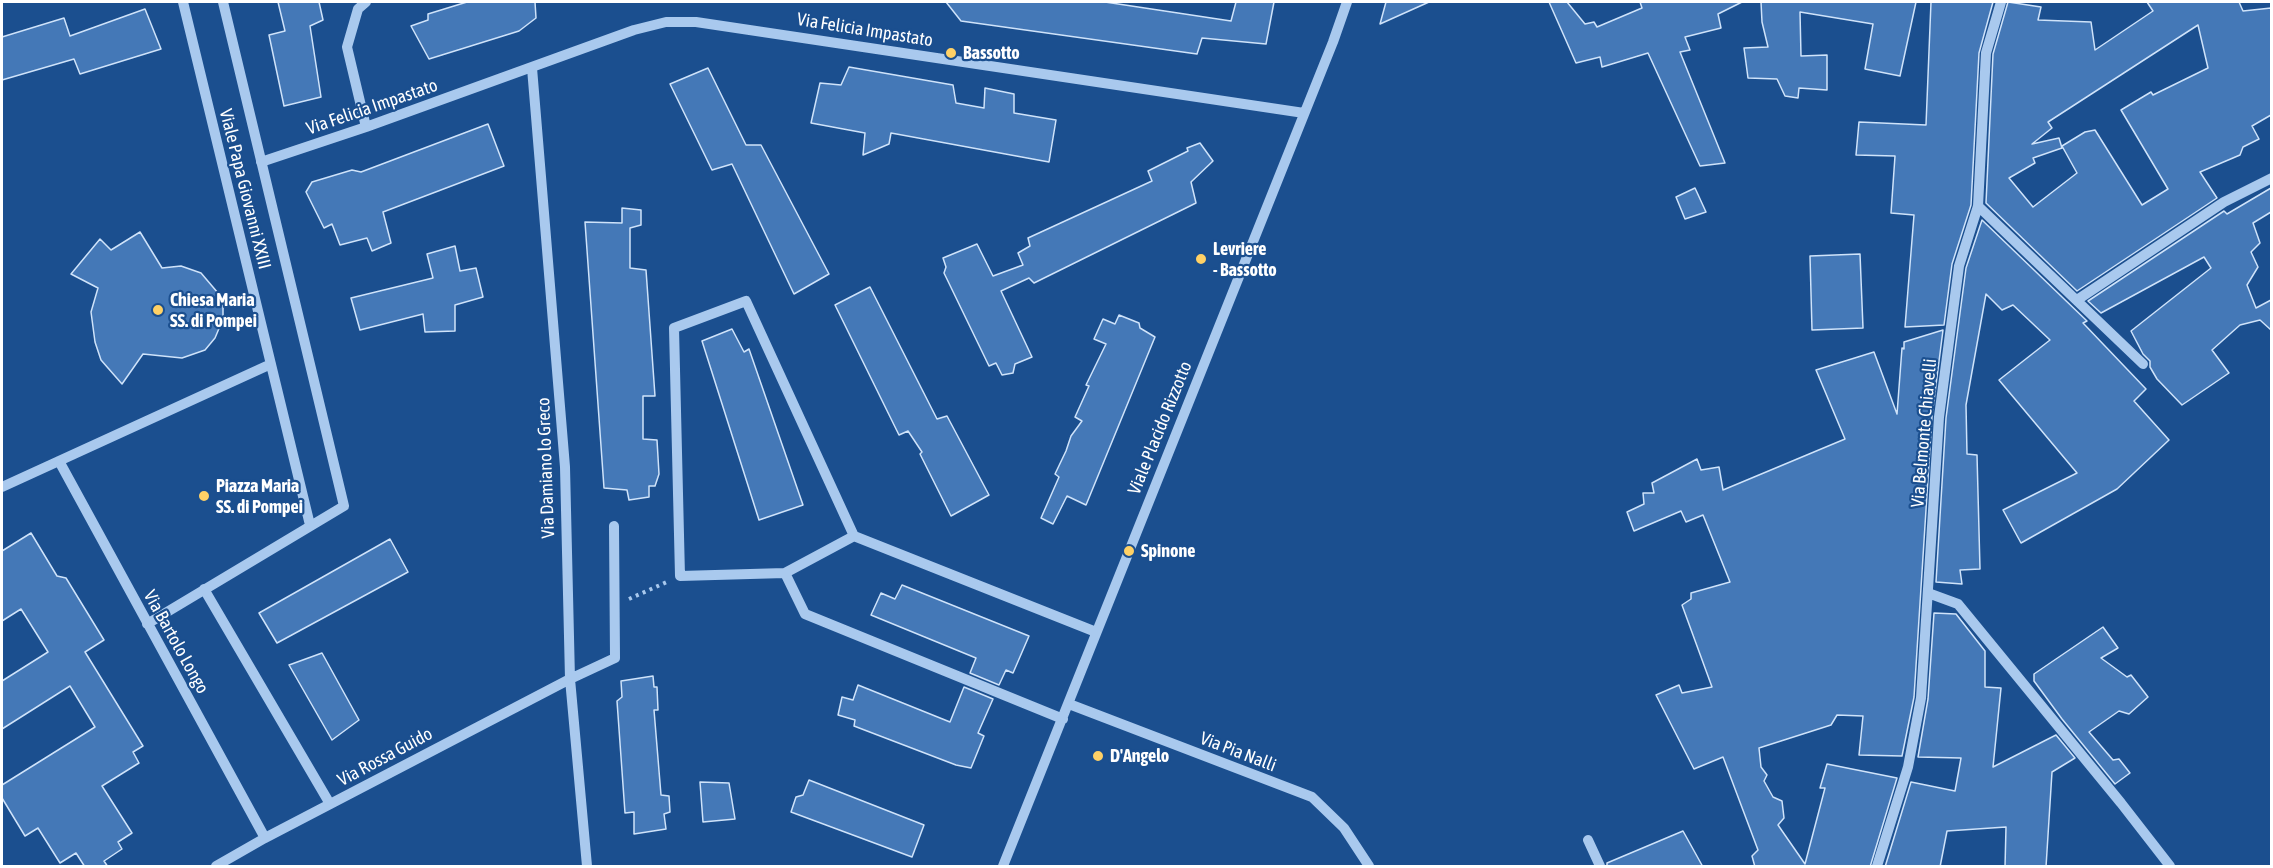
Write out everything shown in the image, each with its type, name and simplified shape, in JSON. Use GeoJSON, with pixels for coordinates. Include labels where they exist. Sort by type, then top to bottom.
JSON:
{"type":"FeatureCollection","features":[{"type":"Feature","properties":{"kind":"street","name":"Viale Papa Giovanni XXIII"},"geometry":{"type":"LineString","coordinates":[[183,2],[310,525],[344,506],[223,2]]}},
{"type":"Feature","properties":{"kind":"street"},"geometry":{"type":"LineString","coordinates":[[366,2],[358,9],[347,47],[366,128]]}},
{"type":"Feature","properties":{"kind":"street","name":"Viale Placido Rizzotto"},"geometry":{"type":"LineString","coordinates":[[1003,867],[1347,2]]}},
{"type":"Feature","properties":{"kind":"street","name":"Via Belmonte Chiavelli"},"geometry":{"type":"LineString","coordinates":[[1877,867],[1908,767],[1922,698],[1939,417],[1959,266],[1978,206],[1986,53],[2001,2]]}},
{"type":"Feature","properties":{"kind":"street","name":"Via Felicia Impastato"},"geometry":{"type":"LineString","coordinates":[[261,162],[366,128],[634,30],[666,22],[696,22],[1304,113]]}},
{"type":"Feature","properties":{"kind":"street","name":"Via Damiano lo Greco"},"geometry":{"type":"LineString","coordinates":[[532,68],[565,468],[570,679],[587,867]]}},
{"type":"Feature","properties":{"kind":"street"},"geometry":{"type":"LineString","coordinates":[[2077,300],[2223,202],[2271,178]]}},
{"type":"Feature","properties":{"kind":"street"},"geometry":{"type":"LineString","coordinates":[[1978,206],[2143,364]]}},
{"type":"Feature","properties":{"kind":"street"},"geometry":{"type":"LineString","coordinates":[[854,536],[785,573],[680,576],[674,328],[746,301],[854,536],[1096,632]]}},
{"type":"Feature","properties":{"kind":"street"},"geometry":{"type":"LineString","coordinates":[[2,487],[271,364]]}},
{"type":"Feature","properties":{"kind":"street","name":"Via Bartolo Longo"},"geometry":{"type":"LineString","coordinates":[[59,460],[264,838]]}},
{"type":"Feature","properties":{"kind":"street"},"geometry":{"type":"LineString","coordinates":[[147,624],[310,525]]}},
{"type":"Feature","properties":{"kind":"street"},"geometry":{"type":"LineString","coordinates":[[614,526],[615,605]]}},
{"type":"Feature","properties":{"kind":"street"},"geometry":{"type":"LineString","coordinates":[[785,573],[805,614],[1063,719]]}},
{"type":"Feature","properties":{"kind":"street"},"geometry":{"type":"LineString","coordinates":[[204,589],[330,804]]}},
{"type":"Feature","properties":{"kind":"street"},"geometry":{"type":"LineString","coordinates":[[1928,593],[1958,604],[2121,803],[2170,867]]}},
{"type":"Feature","properties":{"kind":"street","name":"Via Rossa Guido"},"geometry":{"type":"LineString","coordinates":[[216,867],[264,838],[570,679],[615,658],[615,605]]}},
{"type":"Feature","properties":{"kind":"street","name":"Via Pia Nalli"},"geometry":{"type":"LineString","coordinates":[[1069,704],[1312,797],[1344,828],[1369,867]]}},
{"type":"Feature","properties":{"kind":"street"},"geometry":{"type":"LineString","coordinates":[[1588,840],[1600,867]]}},
{"type":"Feature","properties":{"kind":"path"},"geometry":{"type":"LineString","coordinates":[[615,605],[680,576]]}},
{"type":"Feature","properties":{"kind":"building"},"geometry":{"type":"Polygon","coordinates":[[[278,2],[319,2],[323,20],[310,26],[321,97],[284,106],[269,35],[285,31],[278,2]]]}},
{"type":"Feature","properties":{"kind":"building"},"geometry":{"type":"Polygon","coordinates":[[[467,2],[535,2],[536,18],[519,31],[429,59],[411,26],[428,20],[428,14],[467,2]]]}},
{"type":"Feature","properties":{"kind":"building"},"geometry":{"type":"Polygon","coordinates":[[[946,2],[1105,2],[1231,21],[1236,2],[1274,2],[1266,44],[1202,38],[1197,54],[961,21],[946,2]]]}},
{"type":"Feature","properties":{"kind":"building"},"geometry":{"type":"Polygon","coordinates":[[[1386,2],[1429,2],[1380,24],[1386,2]]]}},
{"type":"Feature","properties":{"kind":"building"},"geometry":{"type":"Polygon","coordinates":[[[1549,2],[1567,2],[1585,24],[1594,22],[1597,27],[1642,8],[1640,2],[1742,2],[1718,14],[1721,28],[1685,37],[1690,50],[1680,52],[1725,163],[1700,166],[1648,53],[1602,67],[1600,57],[1576,63],[1549,2]]]}},
{"type":"Feature","properties":{"kind":"building"},"geometry":{"type":"Polygon","coordinates":[[[1761,2],[1916,2],[1900,76],[1865,69],[1873,24],[1800,12],[1801,56],[1827,55],[1827,90],[1799,88],[1798,98],[1785,96],[1777,79],[1748,78],[1744,48],[1768,47],[1762,22],[1761,2]]]}},
{"type":"Feature","properties":{"kind":"building"},"geometry":{"type":"Polygon","coordinates":[[[1931,2],[1993,2],[1979,53],[1971,205],[1952,264],[1944,325],[1905,327],[1914,215],[1891,213],[1895,156],[1856,155],[1859,122],[1926,125],[1931,2]]]}},
{"type":"Feature","properties":{"kind":"building"},"geometry":{"type":"Polygon","coordinates":[[[2008,2],[2041,7],[2038,20],[2091,22],[2095,50],[2153,11],[2147,2],[2239,2],[2243,11],[2271,8],[2271,115],[2252,126],[2259,139],[2243,147],[2240,155],[2200,172],[2217,198],[2077,291],[1986,203],[1993,54],[2008,2]],[[2198,25],[2048,122],[2052,128],[2032,144],[2059,138],[2062,148],[2033,158],[2035,163],[2009,178],[2033,207],[2077,173],[2062,146],[2085,132],[2095,130],[2142,205],[2168,189],[2121,110],[2151,92],[2153,95],[2208,68],[2198,25]]]}},
{"type":"Feature","properties":{"kind":"building"},"geometry":{"type":"Polygon","coordinates":[[[145,9],[161,49],[80,74],[74,59],[2,80],[2,37],[64,18],[70,36],[145,9]]]}},
{"type":"Feature","properties":{"kind":"building"},"geometry":{"type":"Polygon","coordinates":[[[849,67],[953,85],[956,103],[984,108],[985,88],[1014,94],[1014,113],[1056,120],[1049,162],[891,133],[889,144],[863,155],[865,133],[811,123],[820,83],[841,85],[849,67]]]}},
{"type":"Feature","properties":{"kind":"building"},"geometry":{"type":"Polygon","coordinates":[[[708,68],[746,145],[761,145],[829,274],[794,294],[732,164],[712,170],[670,84],[708,68]]]}},
{"type":"Feature","properties":{"kind":"building"},"geometry":{"type":"Polygon","coordinates":[[[488,124],[504,166],[383,212],[391,243],[372,251],[367,238],[340,245],[332,224],[324,228],[306,192],[312,182],[352,170],[361,172],[488,124]]]}},
{"type":"Feature","properties":{"kind":"building"},"geometry":{"type":"Polygon","coordinates":[[[1200,143],[1213,161],[1191,182],[1196,203],[1034,283],[1029,278],[1001,291],[1032,357],[1015,364],[1013,373],[1002,375],[996,363],[989,366],[944,273],[946,267],[943,258],[977,244],[993,276],[1023,265],[1018,253],[1030,246],[1028,238],[1152,181],[1148,171],[1200,143]]]}},
{"type":"Feature","properties":{"kind":"building"},"geometry":{"type":"Polygon","coordinates":[[[1695,188],[1706,212],[1685,219],[1676,197],[1695,188]]]}},
{"type":"Feature","properties":{"kind":"building"},"geometry":{"type":"Polygon","coordinates":[[[2271,188],[2271,212],[2253,223],[2260,243],[2251,252],[2258,267],[2247,285],[2256,308],[2271,300],[2271,330],[2260,320],[2240,325],[2212,350],[2229,373],[2182,405],[2157,379],[2150,367],[2150,361],[2143,354],[2131,331],[2211,268],[2204,257],[2101,313],[2088,301],[2224,211],[2227,214],[2271,188]]]}},
{"type":"Feature","properties":{"kind":"building"},"geometry":{"type":"Polygon","coordinates":[[[622,208],[641,210],[641,225],[630,228],[630,268],[646,270],[655,396],[643,396],[643,439],[657,440],[659,474],[655,486],[649,486],[649,497],[629,500],[627,490],[604,488],[585,222],[622,223],[622,208]]]}},
{"type":"Feature","properties":{"kind":"building"},"geometry":{"type":"Polygon","coordinates":[[[1982,220],[2087,321],[2083,323],[2146,389],[2134,401],[2169,440],[2117,489],[2021,543],[2003,510],[2077,473],[1999,380],[2050,340],[2013,305],[2002,310],[1986,294],[1966,405],[1967,454],[1977,455],[1980,569],[1960,570],[1962,584],[1936,582],[1946,418],[1966,268],[1982,220]]]}},
{"type":"Feature","properties":{"kind":"building","name":"Chiesa Maria SS. di Pompei"},"geometry":{"type":"Polygon","coordinates":[[[140,232],[162,268],[181,266],[201,273],[218,293],[223,307],[223,319],[215,338],[205,350],[182,358],[143,354],[122,384],[101,360],[95,342],[91,312],[98,288],[71,274],[100,239],[111,250],[140,232]]]}},
{"type":"Feature","properties":{"kind":"building"},"geometry":{"type":"Polygon","coordinates":[[[455,246],[460,271],[476,268],[483,297],[455,305],[455,331],[425,332],[423,314],[360,330],[351,298],[433,278],[427,254],[455,246]]]}},
{"type":"Feature","properties":{"kind":"building"},"geometry":{"type":"Polygon","coordinates":[[[1860,254],[1863,328],[1812,330],[1810,256],[1860,254]]]}},
{"type":"Feature","properties":{"kind":"building"},"geometry":{"type":"Polygon","coordinates":[[[870,287],[937,419],[947,416],[989,495],[951,516],[920,454],[922,452],[908,431],[899,435],[835,305],[870,287]]]}},
{"type":"Feature","properties":{"kind":"building"},"geometry":{"type":"Polygon","coordinates":[[[1119,315],[1139,323],[1140,328],[1155,337],[1086,505],[1067,496],[1053,524],[1041,518],[1059,477],[1055,474],[1071,436],[1082,421],[1075,417],[1089,386],[1086,385],[1106,344],[1094,339],[1103,319],[1115,324],[1119,315]]]}},
{"type":"Feature","properties":{"kind":"building"},"geometry":{"type":"Polygon","coordinates":[[[732,329],[744,352],[749,349],[803,505],[759,520],[702,341],[732,329]]]}},
{"type":"Feature","properties":{"kind":"building"},"geometry":{"type":"Polygon","coordinates":[[[1943,330],[1932,416],[1914,697],[1902,756],[1859,755],[1863,716],[1837,715],[1831,725],[1759,748],[1761,767],[1767,775],[1764,781],[1773,797],[1782,801],[1784,818],[1778,825],[1805,864],[1825,788],[1820,788],[1827,764],[1897,778],[1870,867],[1755,867],[1752,856],[1758,850],[1723,757],[1694,769],[1656,695],[1679,685],[1682,693],[1712,687],[1682,605],[1691,599],[1691,593],[1730,582],[1703,515],[1686,522],[1681,511],[1634,531],[1627,512],[1644,504],[1643,493],[1654,493],[1652,483],[1697,459],[1701,470],[1719,467],[1723,490],[1845,439],[1816,370],[1874,352],[1897,414],[1904,342],[1943,330]]]}},
{"type":"Feature","properties":{"kind":"building"},"geometry":{"type":"Polygon","coordinates":[[[31,533],[57,576],[66,578],[104,640],[85,652],[143,746],[133,752],[139,763],[102,786],[132,833],[118,842],[122,849],[104,861],[108,867],[85,867],[76,853],[60,863],[38,828],[25,836],[2,798],[2,785],[95,727],[70,686],[2,729],[2,681],[48,652],[21,609],[2,621],[2,551],[31,533]]]}},
{"type":"Feature","properties":{"kind":"building"},"geometry":{"type":"Polygon","coordinates":[[[390,539],[408,572],[277,643],[259,613],[390,539]]]}},
{"type":"Feature","properties":{"kind":"building"},"geometry":{"type":"Polygon","coordinates":[[[902,585],[1029,636],[1013,673],[1006,670],[999,685],[970,673],[976,658],[871,615],[881,593],[895,599],[902,585]]]}},
{"type":"Feature","properties":{"kind":"building"},"geometry":{"type":"Polygon","coordinates":[[[1934,613],[1956,614],[1985,651],[1985,687],[2001,688],[1993,767],[2056,735],[2075,758],[2052,772],[2046,867],[2005,867],[2006,827],[1947,831],[1940,867],[1885,867],[1911,782],[1955,791],[1961,758],[1918,757],[1928,699],[1934,613]]]}},
{"type":"Feature","properties":{"kind":"building"},"geometry":{"type":"Polygon","coordinates":[[[2103,627],[2118,648],[2101,658],[2127,677],[2131,675],[2148,697],[2129,714],[2119,711],[2089,732],[2113,760],[2119,759],[2130,773],[2115,784],[2034,681],[2034,674],[2103,627]]]}},
{"type":"Feature","properties":{"kind":"building"},"geometry":{"type":"Polygon","coordinates":[[[322,653],[359,720],[332,740],[289,665],[322,653]]]}},
{"type":"Feature","properties":{"kind":"building"},"geometry":{"type":"Polygon","coordinates":[[[653,676],[654,687],[657,687],[658,710],[654,710],[661,795],[669,796],[670,812],[664,814],[666,829],[634,834],[634,812],[625,813],[617,701],[622,697],[621,681],[653,676]]]}},
{"type":"Feature","properties":{"kind":"building"},"geometry":{"type":"Polygon","coordinates":[[[858,685],[950,722],[964,687],[993,699],[978,733],[984,736],[971,768],[956,765],[854,726],[855,720],[838,715],[842,697],[853,700],[858,685]]]}},
{"type":"Feature","properties":{"kind":"building"},"geometry":{"type":"Polygon","coordinates":[[[809,780],[924,825],[912,857],[791,812],[796,797],[803,795],[809,780]]]}},
{"type":"Feature","properties":{"kind":"building"},"geometry":{"type":"Polygon","coordinates":[[[700,782],[729,783],[735,819],[703,822],[700,782]]]}},
{"type":"Feature","properties":{"kind":"building"},"geometry":{"type":"Polygon","coordinates":[[[1683,831],[1703,867],[1607,867],[1607,863],[1683,831]]]}},
{"type":"Feature","properties":{"kind":"place","name":"Bassotto"},"geometry":{"type":"Point","coordinates":[951,53]}},
{"type":"Feature","properties":{"kind":"place","name":"Levriere - Bassotto"},"geometry":{"type":"Point","coordinates":[1201,259]}},
{"type":"Feature","properties":{"kind":"place","name":"Chiesa Maria SS. di Pompei"},"geometry":{"type":"Point","coordinates":[158,310]}},
{"type":"Feature","properties":{"kind":"place","name":"Piazza Maria SS. di Pompei"},"geometry":{"type":"Point","coordinates":[204,496]}},
{"type":"Feature","properties":{"kind":"place","name":"Spinone"},"geometry":{"type":"Point","coordinates":[1129,551]}},
{"type":"Feature","properties":{"kind":"place","name":"D'Angelo"},"geometry":{"type":"Point","coordinates":[1098,756]}}]}
